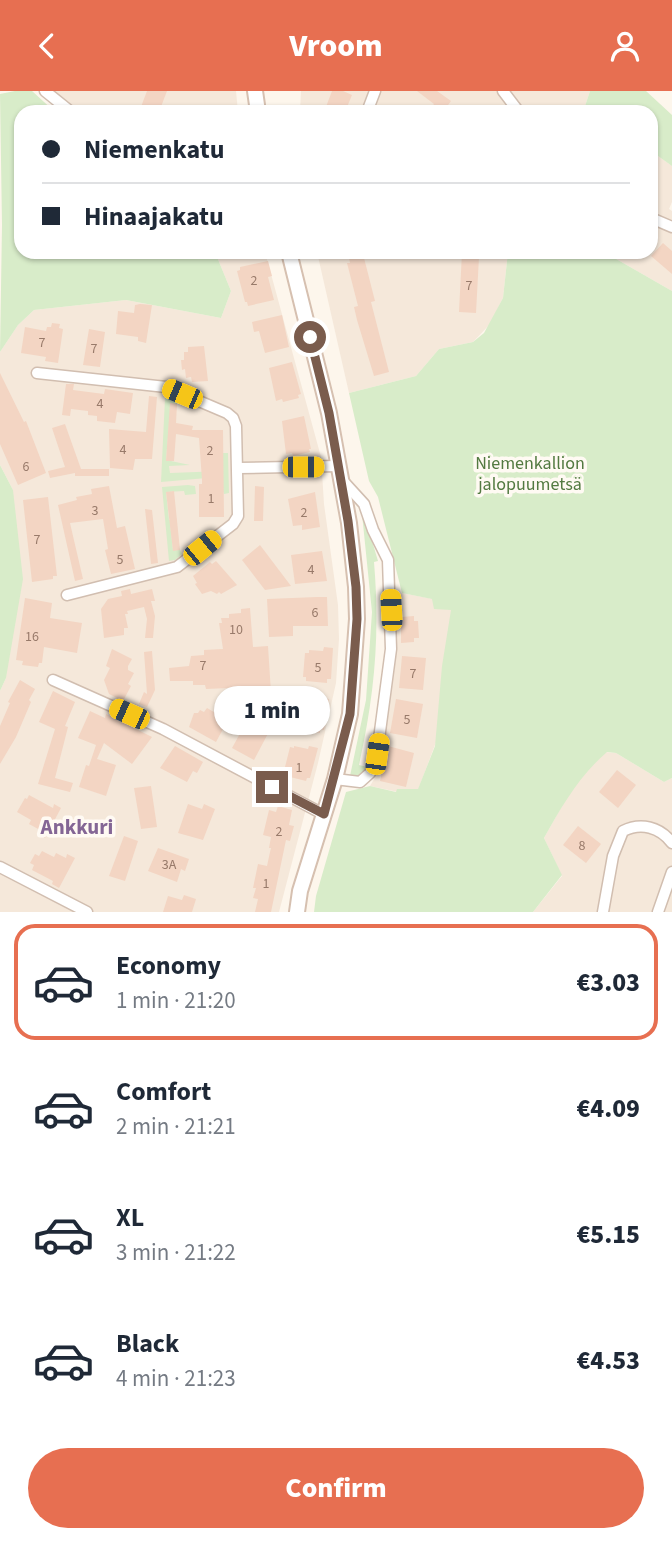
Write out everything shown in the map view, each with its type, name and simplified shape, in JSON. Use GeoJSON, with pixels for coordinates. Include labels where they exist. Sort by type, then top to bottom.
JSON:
{"type":"FeatureCollection","features":[{"type":"Feature","properties":{"kind":"street"},"geometry":{"type":"LineString","coordinates":[[45,91],[62,105]]}},
{"type":"Feature","properties":{"kind":"street"},"geometry":{"type":"LineString","coordinates":[[503,91],[514,105]]}},
{"type":"Feature","properties":{"kind":"street"},"geometry":{"type":"LineString","coordinates":[[295,259],[340,472],[356,587],[357,619],[350,714],[335,779],[300,891],[297,912]]}},
{"type":"Feature","properties":{"kind":"street"},"geometry":{"type":"LineString","coordinates":[[37,373],[166,387],[227,413],[236,426],[238,516],[233,524],[187,561],[165,571],[67,595]]}},
{"type":"Feature","properties":{"kind":"street"},"geometry":{"type":"LineString","coordinates":[[239,468],[340,472]]}},
{"type":"Feature","properties":{"kind":"street"},"geometry":{"type":"LineString","coordinates":[[335,779],[360,782],[370,773],[377,754],[391,649],[388,560],[363,504],[340,472]]}},
{"type":"Feature","properties":{"kind":"street"},"geometry":{"type":"LineString","coordinates":[[53,681],[163,729],[324,814]]}},
{"type":"Feature","properties":{"kind":"street"},"geometry":{"type":"LineString","coordinates":[[603,912],[613,856],[624,831],[632,827],[655,829],[666,835],[672,843]]}},
{"type":"Feature","properties":{"kind":"street"},"geometry":{"type":"LineString","coordinates":[[0,867],[87,912]]}},
{"type":"Feature","properties":{"kind":"street"},"geometry":{"type":"LineString","coordinates":[[658,912],[672,872]]}},
{"type":"Feature","properties":{"kind":"shaded area"},"geometry":{"type":"Polygon","coordinates":[[[51,91],[236,91],[237,105],[68,105],[51,91]]]}},
{"type":"Feature","properties":{"kind":"shaded area"},"geometry":{"type":"Polygon","coordinates":[[[301,91],[590,91],[585,105],[300,105],[301,91]]]}},
{"type":"Feature","properties":{"kind":"shaded area"},"geometry":{"type":"Polygon","coordinates":[[[658,156],[672,166],[672,202],[669,209],[672,211],[672,291],[616,259],[658,259],[658,156]]]}},
{"type":"Feature","properties":{"kind":"shaded area"},"geometry":{"type":"Polygon","coordinates":[[[218,259],[267,259],[321,457],[324,504],[338,605],[336,683],[279,912],[0,912],[0,691],[6,678],[13,490],[0,465],[0,352],[18,325],[34,310],[126,300],[221,318],[231,291],[218,259]]]}},
{"type":"Feature","properties":{"kind":"shaded area"},"geometry":{"type":"Polygon","coordinates":[[[319,259],[507,259],[503,298],[490,324],[473,342],[439,349],[416,376],[349,393],[319,259]]]}},
{"type":"Feature","properties":{"kind":"shaded area"},"geometry":{"type":"Polygon","coordinates":[[[402,593],[459,604],[450,705],[418,790],[412,795],[370,786],[376,776],[395,658],[398,595],[402,593]]]}},
{"type":"Feature","properties":{"kind":"shaded area"},"geometry":{"type":"Polygon","coordinates":[[[579,750],[616,753],[664,782],[672,778],[672,912],[533,912],[562,876],[544,838],[567,797],[579,750]]]}},
{"type":"Feature","properties":{"kind":"green space"},"geometry":{"type":"Polygon","coordinates":[[[32,91],[47,105],[14,105],[14,259],[218,259],[231,291],[221,318],[126,300],[34,310],[18,325],[0,352],[0,94],[32,91]]]}},
{"type":"Feature","properties":{"kind":"green space"},"geometry":{"type":"Polygon","coordinates":[[[590,91],[646,91],[672,115],[672,166],[658,156],[658,105],[585,105],[590,91]]]}},
{"type":"Feature","properties":{"kind":"green space","name":"Niemenkallion jalopuumetsä"},"geometry":{"type":"Polygon","coordinates":[[[507,259],[616,259],[672,291],[672,778],[664,782],[616,753],[607,752],[597,761],[572,792],[544,838],[562,875],[533,912],[314,912],[316,896],[346,792],[370,786],[396,792],[397,789],[418,789],[435,746],[442,666],[451,610],[434,609],[432,599],[402,593],[378,497],[369,481],[349,393],[416,376],[439,349],[473,342],[484,333],[503,298],[507,259]]]}},
{"type":"Feature","properties":{"kind":"green space"},"geometry":{"type":"Polygon","coordinates":[[[165,398],[177,401],[177,404],[171,403],[166,460],[190,465],[169,466],[170,473],[223,471],[223,453],[228,453],[229,493],[224,494],[218,477],[161,482],[165,398]]]}},
{"type":"Feature","properties":{"kind":"green space"},"geometry":{"type":"Polygon","coordinates":[[[0,465],[13,490],[23,579],[6,678],[0,691],[0,465]]]}},
{"type":"Feature","properties":{"kind":"green space"},"geometry":{"type":"Polygon","coordinates":[[[195,486],[196,494],[185,495],[184,491],[166,492],[169,520],[177,522],[170,523],[173,550],[180,550],[182,554],[169,561],[162,487],[195,486]]]}},
{"type":"Feature","properties":{"kind":"green space"},"geometry":{"type":"Polygon","coordinates":[[[362,514],[378,561],[374,562],[376,639],[369,713],[359,765],[368,767],[361,775],[353,777],[350,776],[366,700],[372,612],[362,514]]]}},
{"type":"Feature","properties":{"kind":"building"},"geometry":{"type":"Polygon","coordinates":[[[147,91],[167,91],[162,105],[142,105],[147,91]]]}},
{"type":"Feature","properties":{"kind":"building"},"geometry":{"type":"Polygon","coordinates":[[[332,91],[343,91],[352,95],[348,105],[327,105],[332,91]]]}},
{"type":"Feature","properties":{"kind":"building"},"geometry":{"type":"Polygon","coordinates":[[[417,91],[437,91],[451,101],[448,105],[434,104],[417,91]]]}},
{"type":"Feature","properties":{"kind":"building"},"geometry":{"type":"Polygon","coordinates":[[[663,243],[672,251],[672,274],[654,259],[658,259],[658,248],[663,243]]]}},
{"type":"Feature","properties":{"kind":"building"},"geometry":{"type":"Polygon","coordinates":[[[349,259],[364,259],[375,301],[371,302],[389,372],[374,376],[354,307],[358,306],[347,263],[350,263],[349,259]]]}},
{"type":"Feature","properties":{"kind":"building"},"geometry":{"type":"Polygon","coordinates":[[[462,259],[479,259],[476,313],[459,312],[462,259]]]}},
{"type":"Feature","properties":{"kind":"building"},"geometry":{"type":"Polygon","coordinates":[[[268,261],[272,276],[268,277],[274,300],[248,306],[237,271],[240,267],[268,261]]]}},
{"type":"Feature","properties":{"kind":"building"},"geometry":{"type":"Polygon","coordinates":[[[135,305],[152,305],[146,343],[138,341],[138,337],[116,334],[118,311],[134,313],[135,305]]]}},
{"type":"Feature","properties":{"kind":"building"},"geometry":{"type":"Polygon","coordinates":[[[282,315],[289,347],[265,353],[259,331],[254,332],[252,322],[282,315]]]}},
{"type":"Feature","properties":{"kind":"building"},"geometry":{"type":"Polygon","coordinates":[[[52,323],[60,324],[59,328],[63,329],[58,363],[45,361],[46,357],[21,353],[25,327],[46,331],[52,323]]]}},
{"type":"Feature","properties":{"kind":"building"},"geometry":{"type":"Polygon","coordinates":[[[89,329],[105,332],[100,367],[83,365],[89,329]]]}},
{"type":"Feature","properties":{"kind":"building"},"geometry":{"type":"Polygon","coordinates":[[[204,346],[208,381],[192,382],[191,377],[186,378],[185,369],[182,370],[181,360],[184,360],[184,352],[188,352],[188,347],[204,346]]]}},
{"type":"Feature","properties":{"kind":"building"},"geometry":{"type":"Polygon","coordinates":[[[292,362],[301,394],[298,395],[299,398],[276,401],[269,368],[292,362]]]}},
{"type":"Feature","properties":{"kind":"building"},"geometry":{"type":"Polygon","coordinates":[[[0,373],[24,422],[26,421],[46,473],[18,485],[0,444],[0,373]]]}},
{"type":"Feature","properties":{"kind":"building"},"geometry":{"type":"Polygon","coordinates":[[[66,384],[74,384],[73,390],[104,394],[105,389],[133,393],[130,414],[117,412],[115,423],[97,421],[97,416],[88,415],[88,411],[71,409],[70,416],[62,415],[66,384]]]}},
{"type":"Feature","properties":{"kind":"building"},"geometry":{"type":"Polygon","coordinates":[[[149,396],[157,397],[152,459],[135,459],[133,470],[110,468],[109,429],[146,432],[149,396]]]}},
{"type":"Feature","properties":{"kind":"building"},"geometry":{"type":"Polygon","coordinates":[[[170,403],[177,404],[176,423],[193,426],[192,430],[223,430],[224,517],[199,517],[199,484],[202,484],[202,480],[199,438],[176,434],[174,461],[166,461],[170,403]]]}},
{"type":"Feature","properties":{"kind":"building"},"geometry":{"type":"Polygon","coordinates":[[[304,416],[310,452],[293,456],[292,453],[286,454],[282,421],[304,416]]]}},
{"type":"Feature","properties":{"kind":"building"},"geometry":{"type":"Polygon","coordinates":[[[65,424],[81,469],[109,469],[109,476],[75,476],[75,473],[50,478],[48,471],[65,467],[52,428],[65,424]]]}},
{"type":"Feature","properties":{"kind":"building"},"geometry":{"type":"Polygon","coordinates":[[[109,486],[117,528],[125,526],[135,569],[111,574],[105,550],[108,549],[103,519],[70,523],[83,579],[75,581],[58,505],[92,494],[91,489],[109,486]]]}},
{"type":"Feature","properties":{"kind":"building"},"geometry":{"type":"Polygon","coordinates":[[[255,486],[264,487],[263,521],[254,521],[255,486]]]}},
{"type":"Feature","properties":{"kind":"building"},"geometry":{"type":"Polygon","coordinates":[[[174,491],[180,550],[173,551],[166,492],[174,491]]]}},
{"type":"Feature","properties":{"kind":"building"},"geometry":{"type":"Polygon","coordinates":[[[315,492],[320,527],[302,530],[302,525],[293,526],[288,499],[315,492]]]}},
{"type":"Feature","properties":{"kind":"building"},"geometry":{"type":"Polygon","coordinates":[[[48,497],[57,576],[32,582],[23,500],[48,497]]]}},
{"type":"Feature","properties":{"kind":"building"},"geometry":{"type":"Polygon","coordinates":[[[145,509],[152,510],[158,563],[151,564],[145,509]]]}},
{"type":"Feature","properties":{"kind":"building"},"geometry":{"type":"Polygon","coordinates":[[[260,545],[291,586],[265,590],[242,560],[260,545]]]}},
{"type":"Feature","properties":{"kind":"building"},"geometry":{"type":"Polygon","coordinates":[[[322,551],[327,581],[295,584],[291,555],[322,551]]]}},
{"type":"Feature","properties":{"kind":"building"},"geometry":{"type":"Polygon","coordinates":[[[216,561],[237,585],[221,594],[211,591],[202,594],[193,576],[210,562],[212,564],[216,561]]]}},
{"type":"Feature","properties":{"kind":"building"},"geometry":{"type":"Polygon","coordinates":[[[130,589],[131,594],[152,589],[155,601],[151,601],[155,616],[153,638],[145,638],[147,619],[144,607],[127,611],[128,614],[125,614],[128,628],[124,628],[124,635],[104,638],[101,609],[108,599],[122,596],[121,591],[130,589]]]}},
{"type":"Feature","properties":{"kind":"building"},"geometry":{"type":"Polygon","coordinates":[[[327,597],[328,626],[293,626],[293,636],[269,637],[267,599],[327,597]]]}},
{"type":"Feature","properties":{"kind":"building"},"geometry":{"type":"Polygon","coordinates":[[[25,598],[52,603],[50,618],[82,623],[77,653],[44,647],[42,663],[39,663],[38,667],[22,665],[23,661],[16,660],[25,598]]]}},
{"type":"Feature","properties":{"kind":"building"},"geometry":{"type":"Polygon","coordinates":[[[250,608],[253,647],[268,646],[273,724],[254,760],[232,748],[253,710],[231,712],[229,688],[206,689],[205,685],[193,685],[193,681],[170,681],[169,668],[189,666],[191,656],[204,655],[204,650],[223,649],[219,623],[222,623],[221,618],[229,618],[229,614],[241,613],[241,609],[250,608]]]}},
{"type":"Feature","properties":{"kind":"building"},"geometry":{"type":"Polygon","coordinates":[[[414,616],[414,621],[418,621],[419,638],[414,638],[414,642],[401,643],[401,617],[414,616]]]}},
{"type":"Feature","properties":{"kind":"building"},"geometry":{"type":"Polygon","coordinates":[[[324,647],[333,648],[331,679],[327,679],[327,683],[306,681],[306,677],[303,677],[305,653],[309,653],[309,650],[323,651],[324,647]]]}},
{"type":"Feature","properties":{"kind":"building"},"geometry":{"type":"Polygon","coordinates":[[[112,649],[132,659],[128,670],[134,673],[123,701],[109,694],[104,680],[110,668],[106,666],[112,649]]]}},
{"type":"Feature","properties":{"kind":"building"},"geometry":{"type":"Polygon","coordinates":[[[152,651],[155,690],[147,707],[139,704],[144,692],[147,694],[144,652],[152,651]]]}},
{"type":"Feature","properties":{"kind":"building"},"geometry":{"type":"Polygon","coordinates":[[[402,656],[426,658],[423,690],[399,688],[402,656]]]}},
{"type":"Feature","properties":{"kind":"building"},"geometry":{"type":"Polygon","coordinates":[[[20,680],[35,689],[16,737],[0,764],[0,726],[10,703],[8,702],[20,680]]]}},
{"type":"Feature","properties":{"kind":"building"},"geometry":{"type":"Polygon","coordinates":[[[53,691],[75,702],[65,726],[68,727],[55,778],[73,783],[70,792],[38,784],[55,729],[39,722],[53,691]]]}},
{"type":"Feature","properties":{"kind":"building"},"geometry":{"type":"Polygon","coordinates":[[[320,698],[329,699],[324,730],[320,729],[320,733],[299,729],[300,725],[297,724],[301,701],[320,701],[320,698]]]}},
{"type":"Feature","properties":{"kind":"building"},"geometry":{"type":"Polygon","coordinates":[[[396,699],[423,704],[417,738],[390,733],[396,699]]]}},
{"type":"Feature","properties":{"kind":"building"},"geometry":{"type":"Polygon","coordinates":[[[207,708],[219,715],[221,711],[230,716],[216,742],[189,727],[194,713],[200,710],[204,712],[207,708]]]}},
{"type":"Feature","properties":{"kind":"building"},"geometry":{"type":"Polygon","coordinates":[[[90,711],[105,718],[106,714],[152,737],[132,764],[104,743],[97,759],[116,765],[106,796],[79,787],[96,745],[78,738],[90,711]]]}},
{"type":"Feature","properties":{"kind":"building"},"geometry":{"type":"Polygon","coordinates":[[[175,746],[203,762],[197,773],[193,771],[187,782],[160,768],[175,746]]]}},
{"type":"Feature","properties":{"kind":"building"},"geometry":{"type":"Polygon","coordinates":[[[388,746],[414,753],[406,787],[380,781],[388,746]]]}},
{"type":"Feature","properties":{"kind":"building"},"geometry":{"type":"Polygon","coordinates":[[[290,747],[318,748],[310,778],[306,781],[286,776],[287,771],[284,771],[290,747]]]}},
{"type":"Feature","properties":{"kind":"building"},"geometry":{"type":"Polygon","coordinates":[[[617,770],[636,785],[618,808],[599,792],[617,770]]]}},
{"type":"Feature","properties":{"kind":"building"},"geometry":{"type":"Polygon","coordinates":[[[151,786],[157,827],[141,829],[134,788],[151,786]]]}},
{"type":"Feature","properties":{"kind":"building"},"geometry":{"type":"Polygon","coordinates":[[[29,795],[53,808],[54,804],[61,808],[45,838],[38,834],[40,830],[29,824],[31,820],[17,812],[29,795]]]}},
{"type":"Feature","properties":{"kind":"building"},"geometry":{"type":"Polygon","coordinates":[[[188,804],[202,809],[204,804],[215,809],[203,840],[178,833],[188,804]]]}},
{"type":"Feature","properties":{"kind":"building"},"geometry":{"type":"Polygon","coordinates":[[[278,806],[292,810],[289,825],[294,826],[290,841],[286,840],[271,912],[255,912],[258,899],[253,898],[256,888],[253,888],[258,864],[267,866],[271,848],[271,837],[263,835],[269,810],[276,812],[278,806]]]}},
{"type":"Feature","properties":{"kind":"building"},"geometry":{"type":"Polygon","coordinates":[[[578,826],[601,844],[586,863],[563,845],[578,826]]]}},
{"type":"Feature","properties":{"kind":"building"},"geometry":{"type":"Polygon","coordinates":[[[124,836],[138,841],[125,881],[109,876],[124,836]]]}},
{"type":"Feature","properties":{"kind":"building"},"geometry":{"type":"Polygon","coordinates":[[[158,848],[189,859],[185,871],[181,869],[177,882],[148,871],[158,848]]]}},
{"type":"Feature","properties":{"kind":"building"},"geometry":{"type":"Polygon","coordinates":[[[42,851],[54,857],[56,853],[66,858],[67,854],[75,858],[59,888],[52,884],[53,881],[32,870],[34,865],[30,863],[35,854],[39,856],[42,851]]]}},
{"type":"Feature","properties":{"kind":"building"},"geometry":{"type":"Polygon","coordinates":[[[184,895],[196,899],[192,912],[163,912],[168,896],[182,900],[184,895]]]}},
{"type":"Feature","properties":{"kind":"district","name":"Ankkuri"},"geometry":{"type":"Point","coordinates":[77,827]}},
{"type":"Feature","properties":{"kind":"route"},"geometry":{"type":"LineString","coordinates":[[272,787],[324,814],[350,714],[357,619],[356,587],[348,521],[329,413],[310,337]]}}]}
